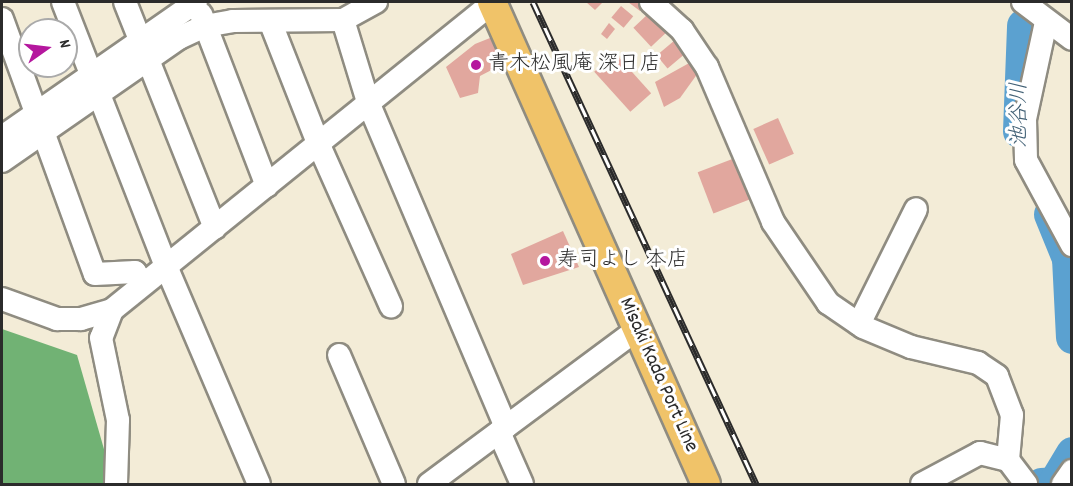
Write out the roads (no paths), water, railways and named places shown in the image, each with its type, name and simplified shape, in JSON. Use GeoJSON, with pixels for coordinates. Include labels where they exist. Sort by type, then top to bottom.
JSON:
{"type":"FeatureCollection","features":[{"type":"Feature","properties":{"kind":"main road","name":"Misaki Kada Port Line"},"geometry":{"type":"LineString","coordinates":[[493,2],[706,484]]}},
{"type":"Feature","properties":{"kind":"street"},"geometry":{"type":"LineString","coordinates":[[63,2],[98,83],[166,266],[259,484]]}},
{"type":"Feature","properties":{"kind":"street"},"geometry":{"type":"LineString","coordinates":[[125,2],[215,228]]}},
{"type":"Feature","properties":{"kind":"street"},"geometry":{"type":"LineString","coordinates":[[2,161],[40,122],[144,50],[196,2],[267,186]]}},
{"type":"Feature","properties":{"kind":"street"},"geometry":{"type":"LineString","coordinates":[[144,50],[205,26],[233,21],[342,21],[376,2]]}},
{"type":"Feature","properties":{"kind":"street"},"geometry":{"type":"LineString","coordinates":[[2,299],[57,319],[81,319],[112,310],[493,2]]}},
{"type":"Feature","properties":{"kind":"street"},"geometry":{"type":"LineString","coordinates":[[651,2],[682,30],[706,68],[773,222],[801,267],[828,303],[859,324],[911,347],[978,363],[997,376],[1012,415],[1008,460]]}},
{"type":"Feature","properties":{"kind":"street"},"geometry":{"type":"LineString","coordinates":[[1023,2],[1071,39]]}},
{"type":"Feature","properties":{"kind":"street"},"geometry":{"type":"LineString","coordinates":[[2,19],[95,274],[135,272],[143,284]]}},
{"type":"Feature","properties":{"kind":"street"},"geometry":{"type":"LineString","coordinates":[[270,21],[318,143],[391,306]]}},
{"type":"Feature","properties":{"kind":"street"},"geometry":{"type":"LineString","coordinates":[[342,21],[368,102],[503,430],[522,484]]}},
{"type":"Feature","properties":{"kind":"street"},"geometry":{"type":"LineString","coordinates":[[1046,22],[1025,119],[1026,160],[1071,245]]}},
{"type":"Feature","properties":{"kind":"street"},"geometry":{"type":"LineString","coordinates":[[2,137],[40,122]]}},
{"type":"Feature","properties":{"kind":"street"},"geometry":{"type":"LineString","coordinates":[[859,324],[916,209]]}},
{"type":"Feature","properties":{"kind":"street"},"geometry":{"type":"LineString","coordinates":[[112,310],[101,338],[118,420],[116,484]]}},
{"type":"Feature","properties":{"kind":"street"},"geometry":{"type":"LineString","coordinates":[[429,484],[638,329]]}},
{"type":"Feature","properties":{"kind":"street"},"geometry":{"type":"LineString","coordinates":[[339,355],[394,484]]}},
{"type":"Feature","properties":{"kind":"street"},"geometry":{"type":"LineString","coordinates":[[922,484],[980,453],[1008,460],[1025,483]]}},
{"type":"Feature","properties":{"kind":"street"},"geometry":{"type":"LineString","coordinates":[[1063,484],[1071,471]]}},
{"type":"Feature","properties":{"kind":"waterway","name":"池谷川"},"geometry":{"type":"LineString","coordinates":[[1019,131],[1023,25]]}},
{"type":"Feature","properties":{"kind":"waterway","name":"池谷川"},"geometry":{"type":"LineString","coordinates":[[1050,214],[1068,258],[1072,337]]}},
{"type":"Feature","properties":{"kind":"waterway","name":"池谷川"},"geometry":{"type":"LineString","coordinates":[[1041,484],[1054,483],[1072,453]]}},
{"type":"Feature","properties":{"kind":"railway"},"geometry":{"type":"LineString","coordinates":[[533,2],[756,484]]}},
{"type":"Feature","properties":{"kind":"place","name":"青木松風庵 深日店"},"geometry":{"type":"Point","coordinates":[476,65]}},
{"type":"Feature","properties":{"kind":"place","name":"寿司よし 本店"},"geometry":{"type":"Point","coordinates":[545,261]}}]}
